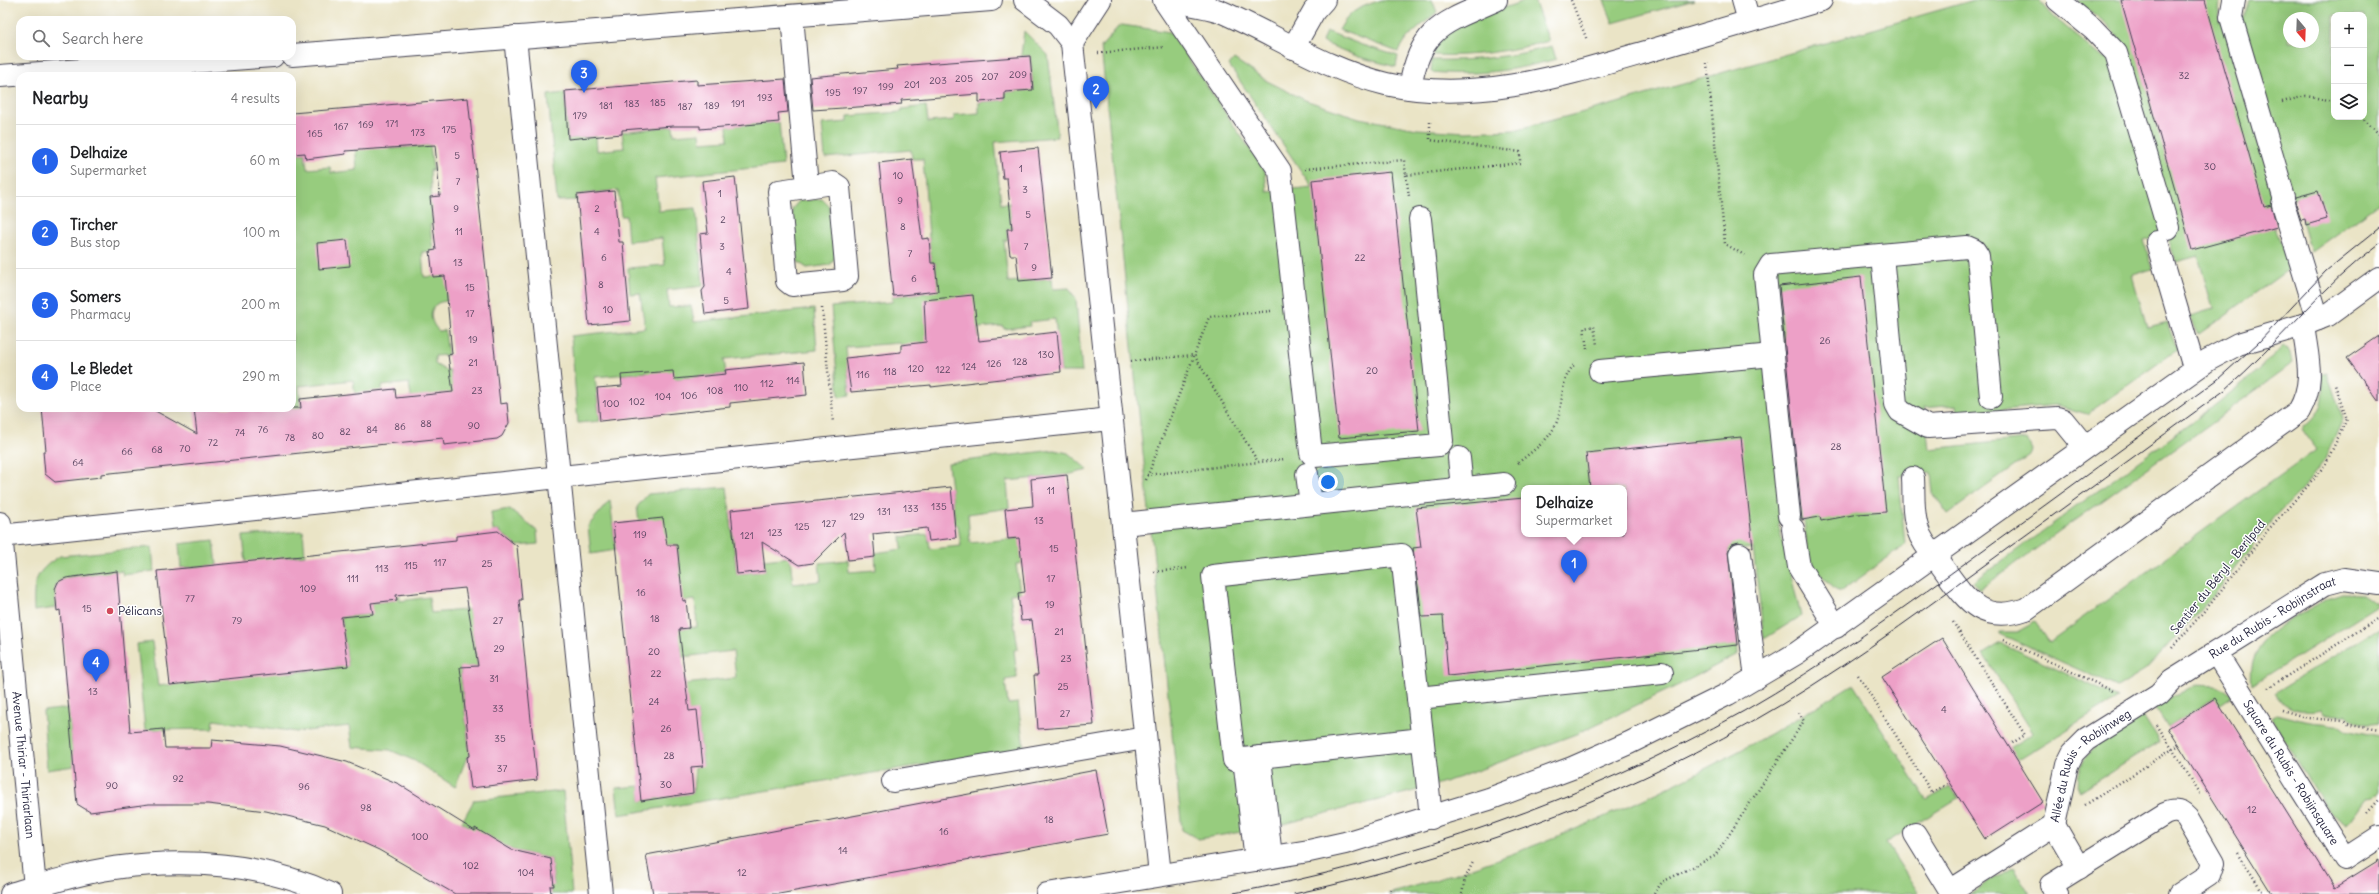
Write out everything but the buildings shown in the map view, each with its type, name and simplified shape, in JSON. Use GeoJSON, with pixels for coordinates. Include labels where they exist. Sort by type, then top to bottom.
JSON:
{"type":"FeatureCollection","features":[{"type":"Feature","properties":{"kind":"street"},"geometry":{"type":"LineString","coordinates":[[296,55],[990,0]]}},
{"type":"Feature","properties":{"kind":"street"},"geometry":{"type":"LineString","coordinates":[[1026,0],[1058,25],[1072,43],[1160,875]]}},
{"type":"Feature","properties":{"kind":"street"},"geometry":{"type":"LineString","coordinates":[[1072,43],[1100,0]]}},
{"type":"Feature","properties":{"kind":"street"},"geometry":{"type":"LineString","coordinates":[[1164,0],[1280,171],[1310,445],[1311,453],[1314,456],[1439,445],[1442,441],[1420,219]]}},
{"type":"Feature","properties":{"kind":"street"},"geometry":{"type":"LineString","coordinates":[[1176,0],[1189,5],[1215,6],[1293,48],[1334,68],[1365,79],[1429,91],[1481,90],[1525,83],[1584,70],[1821,0]]}},
{"type":"Feature","properties":{"kind":"street"},"geometry":{"type":"LineString","coordinates":[[1293,48],[1314,11],[1324,0]]}},
{"type":"Feature","properties":{"kind":"street"},"geometry":{"type":"LineString","coordinates":[[1410,88],[1414,62],[1433,33],[1459,16],[1496,0]]}},
{"type":"Feature","properties":{"kind":"street"},"geometry":{"type":"LineString","coordinates":[[1743,0],[1749,21]]}},
{"type":"Feature","properties":{"kind":"street"},"geometry":{"type":"LineString","coordinates":[[2058,0],[2093,29],[2116,53],[2194,368]]}},
{"type":"Feature","properties":{"kind":"street"},"geometry":{"type":"LineString","coordinates":[[1913,478],[1916,525],[1922,539],[1961,592],[1976,608],[1999,615],[2011,614],[2026,609],[2299,411],[2308,396],[2310,381],[2310,322],[2284,200],[2231,17],[2234,0]]}},
{"type":"Feature","properties":{"kind":"street"},"geometry":{"type":"LineString","coordinates":[[792,16],[807,186]]}},
{"type":"Feature","properties":{"kind":"street"},"geometry":{"type":"LineString","coordinates":[[515,37],[558,479],[601,894]]}},
{"type":"Feature","properties":{"kind":"street"},"geometry":{"type":"LineString","coordinates":[[55,72],[218,60]]}},
{"type":"Feature","properties":{"kind":"street"},"geometry":{"type":"LineString","coordinates":[[0,76],[16,75]]}},
{"type":"Feature","properties":{"kind":"street"},"geometry":{"type":"LineString","coordinates":[[833,183],[838,186],[848,275],[845,279],[792,285],[787,281],[778,194],[783,189],[807,186],[833,183]]}},
{"type":"Feature","properties":{"kind":"street"},"geometry":{"type":"LineString","coordinates":[[1836,627],[1799,567],[1791,522],[1773,354],[1765,275],[1768,268],[1774,264],[1967,247],[1976,253],[1991,397]]}},
{"type":"Feature","properties":{"kind":"street"},"geometry":{"type":"LineString","coordinates":[[1882,255],[1896,404],[1900,411],[1928,427],[2057,418],[2063,420],[2085,447]]}},
{"type":"Feature","properties":{"kind":"street"},"geometry":{"type":"LineString","coordinates":[[1047,894],[1264,859],[1344,843],[1431,818],[1572,768],[1663,727],[1756,678],[1836,627],[2194,368],[2238,344],[2328,315],[2379,278]]}},
{"type":"Feature","properties":{"kind":"street"},"geometry":{"type":"LineString","coordinates":[[1594,364],[1773,354]]}},
{"type":"Feature","properties":{"kind":"street"},"geometry":{"type":"LineString","coordinates":[[0,532],[558,479],[1112,420]]}},
{"type":"Feature","properties":{"kind":"street"},"geometry":{"type":"LineString","coordinates":[[1459,458],[1462,488]]}},
{"type":"Feature","properties":{"kind":"street"},"geometry":{"type":"LineString","coordinates":[[1307,474],[1311,504]]}},
{"type":"Feature","properties":{"kind":"street"},"geometry":{"type":"LineString","coordinates":[[1123,524],[1504,484]]}},
{"type":"Feature","properties":{"kind":"street","name":"Avenue Thiriar - Thiriarlaan"},"geometry":{"type":"LineString","coordinates":[[0,532],[35,887]]}},
{"type":"Feature","properties":{"kind":"street"},"geometry":{"type":"LineString","coordinates":[[1740,554],[1756,678]]}},
{"type":"Feature","properties":{"kind":"street"},"geometry":{"type":"LineString","coordinates":[[1422,739],[1234,760],[1213,576],[1402,555],[1431,818]]}},
{"type":"Feature","properties":{"kind":"street","name":"Rue du Rubis - Robijnstraat"},"geometry":{"type":"LineString","coordinates":[[2172,680],[2325,584],[2344,579],[2379,584]]}},
{"type":"Feature","properties":{"kind":"street","name":"Square du Rubis - Robijnsquare"},"geometry":{"type":"LineString","coordinates":[[2216,653],[2345,859],[2379,837]]}},
{"type":"Feature","properties":{"kind":"street"},"geometry":{"type":"LineString","coordinates":[[1418,698],[1662,673]]}},
{"type":"Feature","properties":{"kind":"street","name":"Allée du Rubis - Robijnweg"},"geometry":{"type":"LineString","coordinates":[[1915,834],[1947,892],[2054,824],[2067,765],[2073,753],[2086,740],[2159,694],[2172,680]]}},
{"type":"Feature","properties":{"kind":"street"},"geometry":{"type":"LineString","coordinates":[[893,781],[1145,738]]}},
{"type":"Feature","properties":{"kind":"street"},"geometry":{"type":"LineString","coordinates":[[1252,758],[1264,859]]}},
{"type":"Feature","properties":{"kind":"street"},"geometry":{"type":"LineString","coordinates":[[2054,889],[2079,868],[2165,814],[2177,812],[2187,818],[2213,863],[2210,875],[2180,894]]}},
{"type":"Feature","properties":{"kind":"street"},"geometry":{"type":"LineString","coordinates":[[2054,824],[2079,868]]}},
{"type":"Feature","properties":{"kind":"street"},"geometry":{"type":"LineString","coordinates":[[10,894],[81,874],[149,864],[179,863],[247,869],[283,877],[330,894]]}},
{"type":"Feature","properties":{"kind":"path"},"geometry":{"type":"LineString","coordinates":[[1571,0],[1587,40]]}},
{"type":"Feature","properties":{"kind":"path"},"geometry":{"type":"LineString","coordinates":[[1097,53],[1194,44]]}},
{"type":"Feature","properties":{"kind":"path"},"geometry":{"type":"LineString","coordinates":[[1707,63],[1725,244],[1768,268]]}},
{"type":"Feature","properties":{"kind":"path"},"geometry":{"type":"LineString","coordinates":[[2258,108],[2306,96],[2331,100]]}},
{"type":"Feature","properties":{"kind":"path"},"geometry":{"type":"LineString","coordinates":[[1280,171],[1404,160],[1406,175],[1520,163],[1520,152],[1430,140],[1430,120]]}},
{"type":"Feature","properties":{"kind":"path"},"geometry":{"type":"LineString","coordinates":[[2364,120],[2379,134]]}},
{"type":"Feature","properties":{"kind":"path"},"geometry":{"type":"LineString","coordinates":[[821,305],[834,427]]}},
{"type":"Feature","properties":{"kind":"path"},"geometry":{"type":"LineString","coordinates":[[1145,482],[1209,317],[1250,313]]}},
{"type":"Feature","properties":{"kind":"path"},"geometry":{"type":"LineString","coordinates":[[1594,326],[1594,364],[1584,328],[1594,326]]}},
{"type":"Feature","properties":{"kind":"path"},"geometry":{"type":"LineString","coordinates":[[1133,361],[1194,355]]}},
{"type":"Feature","properties":{"kind":"path"},"geometry":{"type":"LineString","coordinates":[[1194,355],[1258,462]]}},
{"type":"Feature","properties":{"kind":"path"},"geometry":{"type":"LineString","coordinates":[[1504,484],[1518,463],[1544,442],[1555,426],[1565,379],[1577,363]]}},
{"type":"Feature","properties":{"kind":"path","name":"Sentier du Béryl - Berilpad"},"geometry":{"type":"LineString","coordinates":[[2167,653],[2212,602],[2267,531],[2315,478],[2326,463],[2347,419],[2333,378]]}},
{"type":"Feature","properties":{"kind":"path"},"geometry":{"type":"LineString","coordinates":[[1147,475],[1266,462]]}},
{"type":"Feature","properties":{"kind":"path"},"geometry":{"type":"LineString","coordinates":[[1151,572],[1190,568]]}},
{"type":"Feature","properties":{"kind":"path"},"geometry":{"type":"LineString","coordinates":[[1950,616],[2025,735],[2011,744]]}},
{"type":"Feature","properties":{"kind":"path"},"geometry":{"type":"LineString","coordinates":[[2246,702],[2379,618]]}},
{"type":"Feature","properties":{"kind":"path"},"geometry":{"type":"LineString","coordinates":[[1999,639],[2117,693]]}},
{"type":"Feature","properties":{"kind":"path"},"geometry":{"type":"LineString","coordinates":[[1858,675],[1932,793],[1947,784]]}},
{"type":"Feature","properties":{"kind":"path"},"geometry":{"type":"LineString","coordinates":[[2278,709],[2308,718],[2343,721],[2350,725],[2379,730]]}},
{"type":"Feature","properties":{"kind":"path"},"geometry":{"type":"LineString","coordinates":[[1654,894],[1662,882],[1715,856],[1804,721],[1799,713]]}},
{"type":"Feature","properties":{"kind":"path"},"geometry":{"type":"LineString","coordinates":[[2054,824],[2179,744]]}},
{"type":"Feature","properties":{"kind":"path"},"geometry":{"type":"LineString","coordinates":[[1462,894],[1465,879],[1473,862]]}},
{"type":"Feature","properties":{"kind":"path"},"geometry":{"type":"LineString","coordinates":[[1390,894],[1391,886]]}},
{"type":"Feature","properties":{"kind":"green space"},"geometry":{"type":"Polygon","coordinates":[[[1381,0],[1432,0],[1437,12],[1407,38],[1398,52],[1339,30],[1343,23],[1356,10],[1381,0]]]}},
{"type":"Feature","properties":{"kind":"green space"},"geometry":{"type":"Polygon","coordinates":[[[1527,0],[1534,0],[1549,41],[1520,48],[1477,54],[1433,55],[1438,44],[1447,34],[1459,26],[1472,19],[1527,0]]]}},
{"type":"Feature","properties":{"kind":"green space"},"geometry":{"type":"Polygon","coordinates":[[[1604,0],[1694,0],[1613,23],[1604,0]]]}},
{"type":"Feature","properties":{"kind":"green space"},"geometry":{"type":"Polygon","coordinates":[[[1974,0],[2039,0],[2054,17],[2103,58],[2129,49],[2107,24],[2076,0],[2220,0],[2218,23],[2244,16],[2249,0],[2379,0],[2379,203],[2311,252],[2295,198],[2265,207],[2270,228],[2275,227],[2289,269],[2199,334],[2190,316],[2213,309],[2198,256],[2176,262],[2167,233],[2144,240],[2152,269],[2132,275],[2147,327],[2167,322],[2177,350],[2087,414],[2056,405],[1957,414],[1956,405],[1924,408],[1929,449],[2027,439],[2032,450],[2030,455],[1948,514],[1933,493],[1931,473],[1899,476],[1905,545],[1842,591],[1838,591],[1809,564],[1804,520],[1778,523],[1801,616],[1764,639],[1753,548],[1728,551],[1738,654],[1681,684],[1576,734],[1460,777],[1426,788],[1272,827],[1198,839],[1182,830],[1101,47],[1118,27],[1122,25],[1170,32],[1265,171],[1267,192],[1312,187],[1229,65],[1234,59],[1267,81],[1305,100],[1359,118],[1417,129],[1466,132],[1514,130],[1607,106],[1974,0]]]}},
{"type":"Feature","properties":{"kind":"green space"},"geometry":{"type":"Polygon","coordinates":[[[1024,31],[1048,55],[1058,137],[995,142],[1001,204],[1010,203],[1012,229],[1007,229],[1008,240],[1004,240],[1008,282],[1052,278],[1053,289],[1069,288],[1076,299],[1082,372],[1061,372],[1055,319],[1029,322],[1030,326],[1004,329],[1003,326],[978,328],[979,337],[929,347],[901,345],[900,343],[846,347],[850,395],[839,397],[831,307],[892,302],[893,296],[926,293],[937,289],[935,263],[931,263],[923,159],[912,159],[911,150],[825,158],[822,124],[848,122],[848,116],[902,112],[902,109],[926,106],[928,122],[954,120],[954,115],[979,113],[979,102],[1005,100],[1005,92],[1033,89],[1030,56],[1021,56],[1024,31]]]}},
{"type":"Feature","properties":{"kind":"green space"},"geometry":{"type":"Polygon","coordinates":[[[1326,31],[1362,45],[1398,56],[1396,67],[1359,57],[1322,42],[1326,31]]]}},
{"type":"Feature","properties":{"kind":"green space"},"geometry":{"type":"Polygon","coordinates":[[[1552,46],[1556,59],[1525,67],[1478,73],[1431,72],[1432,60],[1493,58],[1552,46]]]}},
{"type":"Feature","properties":{"kind":"green space"},"geometry":{"type":"Polygon","coordinates":[[[565,93],[568,139],[596,136],[597,151],[624,148],[622,132],[673,126],[674,135],[700,133],[701,142],[728,140],[727,126],[779,122],[783,165],[655,178],[659,211],[696,208],[703,286],[667,290],[669,307],[691,306],[694,322],[814,309],[817,350],[724,359],[726,374],[675,379],[647,374],[647,372],[595,377],[600,421],[578,423],[571,336],[645,328],[640,293],[630,294],[628,268],[665,265],[662,238],[628,241],[626,216],[621,216],[618,190],[577,195],[578,200],[557,201],[548,95],[565,93]]]}},
{"type":"Feature","properties":{"kind":"green space"},"geometry":{"type":"Polygon","coordinates":[[[355,142],[391,146],[391,149],[430,145],[433,170],[430,170],[433,224],[430,225],[433,251],[422,252],[424,277],[451,275],[454,301],[444,301],[438,303],[432,309],[431,317],[434,325],[439,331],[445,330],[448,355],[435,356],[435,364],[445,370],[450,370],[458,405],[411,397],[409,383],[382,386],[383,398],[356,401],[353,380],[299,386],[301,408],[296,409],[296,154],[305,153],[307,169],[330,167],[331,173],[357,170],[355,142]]]}},
{"type":"Feature","properties":{"kind":"green space"},"geometry":{"type":"Polygon","coordinates":[[[822,199],[829,206],[836,256],[830,265],[807,268],[798,262],[792,209],[799,201],[822,199]]]}},
{"type":"Feature","properties":{"kind":"green space"},"geometry":{"type":"Polygon","coordinates":[[[2283,345],[2289,348],[2292,363],[2281,372],[1979,590],[1973,582],[2210,409],[2259,370],[2283,345]]]}},
{"type":"Feature","properties":{"kind":"green space"},"geometry":{"type":"Polygon","coordinates":[[[2327,373],[2343,419],[2324,461],[2301,491],[2274,518],[2214,595],[2146,669],[2117,687],[2000,634],[2000,632],[2017,632],[2035,622],[2049,642],[2316,449],[2302,429],[2314,417],[2321,405],[2323,399],[2323,384],[2321,375],[2327,373]]]}},
{"type":"Feature","properties":{"kind":"green space"},"geometry":{"type":"Polygon","coordinates":[[[1054,450],[1068,453],[1088,470],[1067,475],[1007,481],[1009,508],[968,514],[970,543],[1031,537],[1034,562],[1016,564],[1020,593],[1010,594],[1018,649],[1014,650],[1017,678],[1005,680],[1008,704],[1018,703],[1024,748],[619,815],[616,788],[640,786],[641,801],[693,793],[695,767],[703,765],[697,711],[678,712],[685,684],[736,678],[733,651],[682,657],[681,645],[676,646],[674,629],[697,627],[695,600],[664,603],[680,574],[677,545],[667,545],[639,521],[637,507],[648,494],[727,487],[737,574],[765,571],[764,560],[790,557],[793,584],[821,581],[819,563],[848,560],[849,572],[876,570],[875,553],[902,549],[901,537],[928,534],[930,549],[961,546],[958,525],[955,524],[948,463],[1054,450]]]}},
{"type":"Feature","properties":{"kind":"green space"},"geometry":{"type":"Polygon","coordinates":[[[610,500],[616,550],[591,554],[588,526],[610,500]]]}},
{"type":"Feature","properties":{"kind":"green space"},"geometry":{"type":"Polygon","coordinates":[[[510,509],[537,531],[538,544],[517,546],[499,531],[493,531],[491,512],[510,509]]]}},
{"type":"Feature","properties":{"kind":"green space"},"geometry":{"type":"Polygon","coordinates":[[[303,531],[305,555],[275,559],[288,673],[348,666],[341,617],[372,614],[371,603],[396,600],[395,587],[399,587],[400,601],[429,597],[431,613],[475,609],[473,635],[478,666],[460,668],[470,756],[467,757],[455,787],[415,761],[390,750],[352,747],[349,726],[297,732],[214,720],[213,729],[145,730],[136,644],[152,642],[158,686],[258,674],[243,536],[303,531]]]}},
{"type":"Feature","properties":{"kind":"green space"},"geometry":{"type":"Polygon","coordinates":[[[214,540],[217,565],[181,568],[179,544],[214,540]]]}},
{"type":"Feature","properties":{"kind":"green space"},"geometry":{"type":"Polygon","coordinates":[[[152,547],[154,571],[123,575],[122,571],[70,577],[61,580],[56,585],[56,608],[34,611],[34,592],[37,579],[45,567],[60,556],[152,547]]]}},
{"type":"Feature","properties":{"kind":"green space"},"geometry":{"type":"Polygon","coordinates":[[[2342,593],[2362,594],[2379,605],[2252,685],[2252,668],[2256,653],[2264,641],[2275,630],[2288,621],[2330,597],[2342,593]]]}},
{"type":"Feature","properties":{"kind":"green space"},"geometry":{"type":"Polygon","coordinates":[[[2379,628],[2379,723],[2362,723],[2354,720],[2347,714],[2325,714],[2323,710],[2303,711],[2296,709],[2284,703],[2275,693],[2379,628]]]}},
{"type":"Feature","properties":{"kind":"green space"},"geometry":{"type":"Polygon","coordinates":[[[2001,643],[2118,698],[2017,761],[2009,748],[2033,733],[1983,654],[2001,643]]]}},
{"type":"Feature","properties":{"kind":"green space"},"geometry":{"type":"Polygon","coordinates":[[[1853,684],[1927,800],[1951,786],[1958,798],[1886,843],[1919,894],[1388,894],[1450,875],[1510,854],[1570,831],[1628,806],[1685,779],[1742,749],[1798,718],[1853,684]]]}},
{"type":"Feature","properties":{"kind":"green space"},"geometry":{"type":"Polygon","coordinates":[[[2195,685],[2216,686],[2234,695],[2219,705],[2214,698],[2168,728],[2155,707],[2195,685]]]}},
{"type":"Feature","properties":{"kind":"green space"},"geometry":{"type":"Polygon","coordinates":[[[69,708],[74,766],[47,770],[43,711],[69,708]]]}},
{"type":"Feature","properties":{"kind":"green space"},"geometry":{"type":"Polygon","coordinates":[[[2277,714],[2309,722],[2340,725],[2345,729],[2379,736],[2379,791],[2373,798],[2366,799],[2347,825],[2329,812],[2271,718],[2277,714]]]}},
{"type":"Feature","properties":{"kind":"green space"},"geometry":{"type":"Polygon","coordinates":[[[2142,715],[2159,742],[2079,792],[2078,777],[2088,754],[2107,737],[2142,715]]]}},
{"type":"Feature","properties":{"kind":"green space"},"geometry":{"type":"Polygon","coordinates":[[[563,791],[572,894],[551,894],[550,886],[554,885],[551,859],[512,850],[462,822],[474,800],[563,791]]]}},
{"type":"Feature","properties":{"kind":"green space"},"geometry":{"type":"Polygon","coordinates":[[[2013,867],[2030,894],[1969,894],[2013,867]]]}},
{"type":"Feature","properties":{"kind":"tram line"},"geometry":{"type":"LineString","coordinates":[[1229,894],[1363,864],[1494,824],[1621,773],[1744,711],[1834,655],[1892,615],[2009,532],[2217,380],[2258,343],[2326,271],[2379,228]]}},
{"type":"Feature","properties":{"kind":"tram line"},"geometry":{"type":"LineString","coordinates":[[1294,894],[1412,864],[1471,846],[1528,826],[1641,779],[1696,752],[1781,705],[1841,667],[1899,627],[2225,390],[2245,372],[2319,296],[2358,260],[2379,244]]}},
{"type":"Feature","properties":{"kind":"place","name":"Somers"},"geometry":{"type":"Point","coordinates":[584,93]}},
{"type":"Feature","properties":{"kind":"place","name":"Tircher"},"geometry":{"type":"Point","coordinates":[1096,109]}},
{"type":"Feature","properties":{"kind":"place","name":"Delhaize"},"geometry":{"type":"Point","coordinates":[1574,583]}},
{"type":"Feature","properties":{"kind":"place","name":"Pélicans"},"geometry":{"type":"Point","coordinates":[110,611]}},
{"type":"Feature","properties":{"kind":"place","name":"Le Bledet"},"geometry":{"type":"Point","coordinates":[96,682]}}]}
